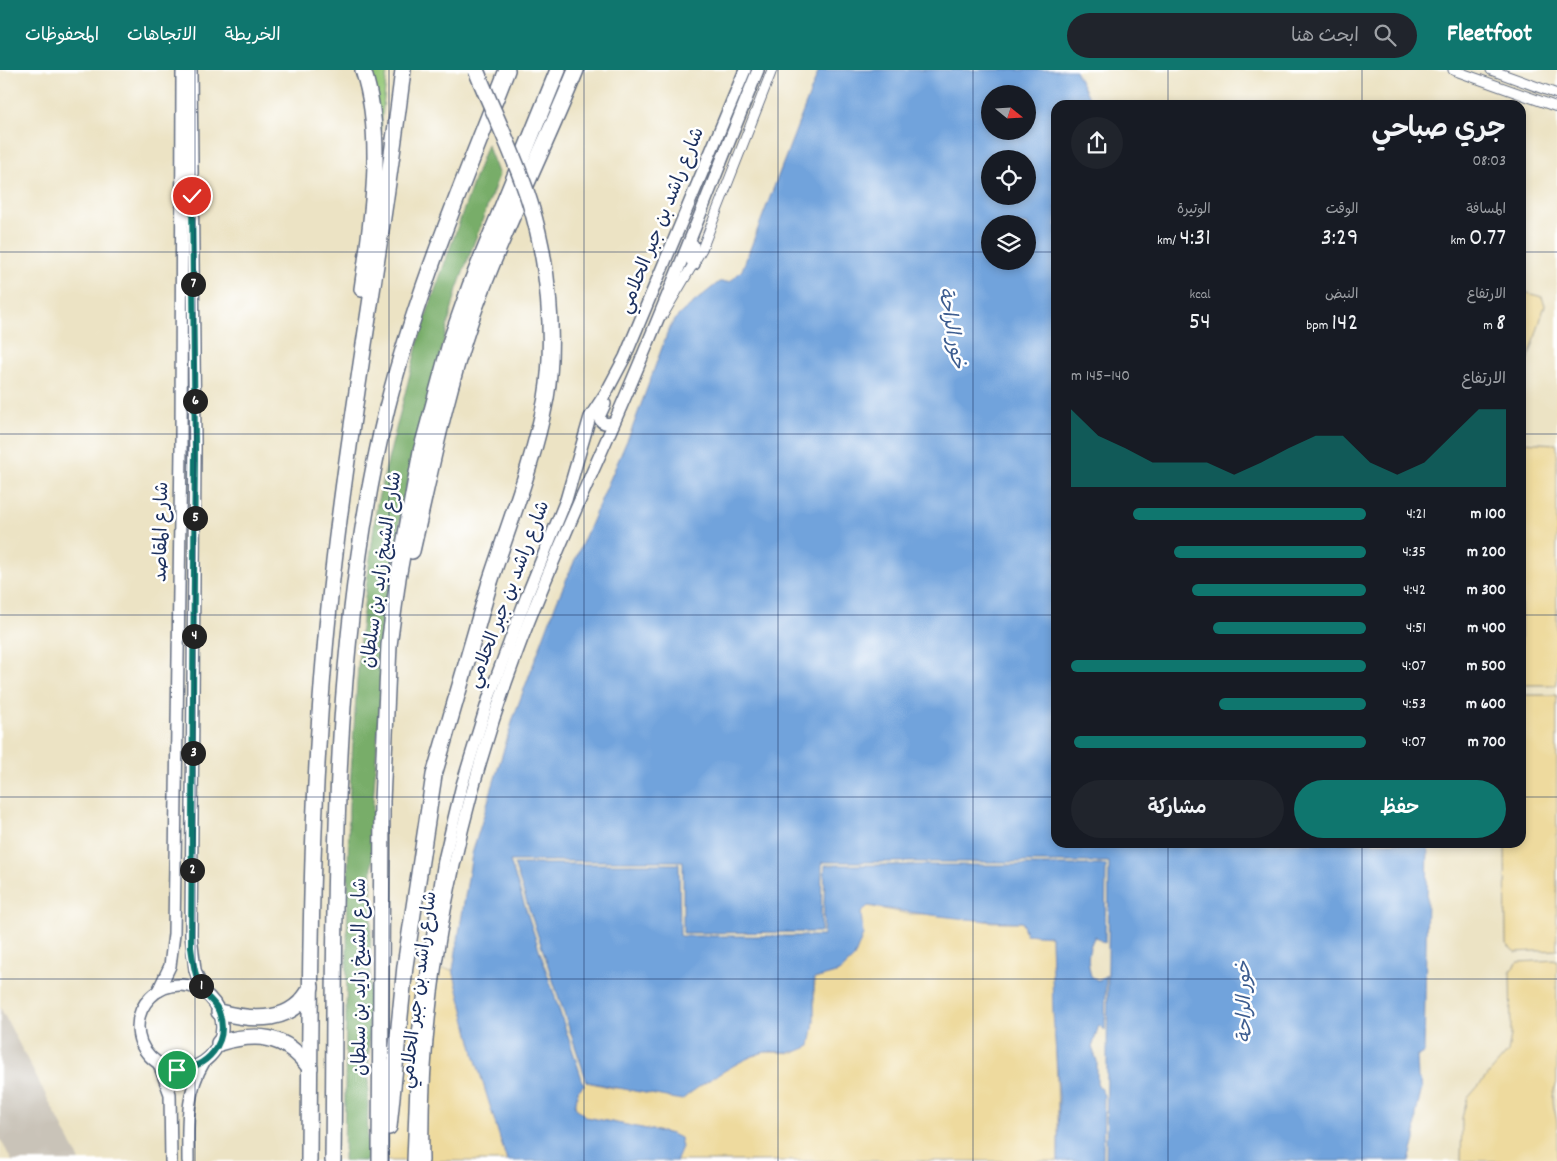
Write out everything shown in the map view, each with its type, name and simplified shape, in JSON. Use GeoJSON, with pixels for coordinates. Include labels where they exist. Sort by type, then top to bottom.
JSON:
{"type":"FeatureCollection","features":[{"type":"Feature","properties":{"kind":"highway"},"geometry":{"type":"LineString","coordinates":[[348,447],[349,387],[369,231],[374,164],[373,120],[363,70]]}},
{"type":"Feature","properties":{"kind":"highway"},"geometry":{"type":"LineString","coordinates":[[309,1161],[311,985],[321,710],[329,608],[348,447],[403,70]]}},
{"type":"Feature","properties":{"kind":"highway"},"geometry":{"type":"LineString","coordinates":[[385,1161],[405,966],[434,775],[490,582],[533,453],[546,396],[550,348],[543,256],[530,203],[476,70]]}},
{"type":"Feature","properties":{"kind":"highway","name":"شارع الشيخ زايد بن سلطان"},"geometry":{"type":"LineString","coordinates":[[333,1161],[340,772],[345,671],[362,542],[373,474],[388,407],[406,341],[428,276],[507,70]]}},
{"type":"Feature","properties":{"kind":"highway","name":"شارع الشيخ زايد بن سلطان"},"geometry":{"type":"LineString","coordinates":[[380,1161],[382,801],[389,645],[410,507],[435,395],[470,286],[558,70]]}},
{"type":"Feature","properties":{"kind":"highway"},"geometry":{"type":"LineString","coordinates":[[389,645],[438,437],[459,357],[503,237],[576,70]]}},
{"type":"Feature","properties":{"kind":"highway"},"geometry":{"type":"LineString","coordinates":[[219,1012],[252,1019],[284,1014],[298,1005],[311,985]]}},
{"type":"Feature","properties":{"kind":"highway"},"geometry":{"type":"LineString","coordinates":[[219,1043],[246,1036],[267,1038],[280,1042],[293,1050],[310,1068]]}},
{"type":"Feature","properties":{"kind":"main road","name":"شارع المقاصد"},"geometry":{"type":"LineString","coordinates":[[158,991],[170,966],[174,934],[182,449],[182,70]]}},
{"type":"Feature","properties":{"kind":"main road","name":"شارع المقاصد"},"geometry":{"type":"LineString","coordinates":[[191,70],[195,448],[191,935],[195,970],[203,992]]}},
{"type":"Feature","properties":{"kind":"main road","name":"شارع راشد بن جبر الحلامي"},"geometry":{"type":"LineString","coordinates":[[413,1161],[418,1032],[444,860],[462,786],[488,697],[566,500],[587,423],[617,372],[648,305],[745,70]]}},
{"type":"Feature","properties":{"kind":"main road","name":"شارع راشد بن جبر الحلامي"},"geometry":{"type":"LineString","coordinates":[[423,1161],[426,1074],[439,955],[456,862],[473,788],[500,701],[527,626],[653,329],[758,70]]}},
{"type":"Feature","properties":{"kind":"main road"},"geometry":{"type":"LineString","coordinates":[[694,264],[690,256],[698,228],[699,215]]}},
{"type":"Feature","properties":{"kind":"main road"},"geometry":{"type":"LineString","coordinates":[[613,423],[604,423],[599,417],[617,382],[617,372]]}},
{"type":"Feature","properties":{"kind":"main road"},"geometry":{"type":"LineString","coordinates":[[171,1161],[171,1103],[168,1086],[159,1064],[143,1049],[138,1028],[143,1007],[158,991],[167,987],[186,985],[210,997],[219,1012],[222,1030],[219,1043],[204,1062],[195,1078],[190,1095],[188,1161]]}},
{"type":"Feature","properties":{"kind":"main road"},"geometry":{"type":"LineString","coordinates":[[159,1064],[177,1070],[186,1069],[204,1062]]}},
{"type":"Feature","properties":{"kind":"street"},"geometry":{"type":"LineString","coordinates":[[653,329],[702,249],[772,70]]}},
{"type":"Feature","properties":{"kind":"street"},"geometry":{"type":"LineString","coordinates":[[1453,70],[1557,107]]}},
{"type":"Feature","properties":{"kind":"street"},"geometry":{"type":"LineString","coordinates":[[1492,70],[1557,94]]}},
{"type":"Feature","properties":{"kind":"shaded area"},"geometry":{"type":"Polygon","coordinates":[[[0,1007],[80,1161],[12,1161],[0,1138],[0,1007]]]}},
{"type":"Feature","properties":{"kind":"green space"},"geometry":{"type":"Polygon","coordinates":[[[369,70],[387,70],[380,135],[369,70]]]}},
{"type":"Feature","properties":{"kind":"green space"},"geometry":{"type":"Polygon","coordinates":[[[487,144],[499,175],[457,289],[402,504],[385,631],[373,803],[367,1161],[344,1161],[349,804],[360,636],[377,503],[422,327],[487,144]]]}},
{"type":"Feature","properties":{"kind":"sand"},"geometry":{"type":"Polygon","coordinates":[[[1526,292],[1542,297],[1545,305],[1526,368],[1526,292]]]}},
{"type":"Feature","properties":{"kind":"sand"},"geometry":{"type":"Polygon","coordinates":[[[1526,442],[1557,444],[1557,685],[1526,685],[1526,442]]]}},
{"type":"Feature","properties":{"kind":"sand"},"geometry":{"type":"Polygon","coordinates":[[[1526,695],[1557,695],[1557,950],[1515,952],[1506,944],[1505,848],[1526,848],[1526,695]]]}},
{"type":"Feature","properties":{"kind":"sand"},"geometry":{"type":"Polygon","coordinates":[[[868,906],[909,914],[934,914],[992,922],[1022,922],[1026,934],[1051,936],[1057,1077],[1058,1161],[676,1161],[672,1134],[586,1117],[575,1107],[578,1091],[587,1082],[613,1088],[691,1090],[743,1060],[764,1052],[796,1053],[814,1022],[814,979],[839,972],[863,935],[861,913],[868,906]]]}},
{"type":"Feature","properties":{"kind":"sand"},"geometry":{"type":"Polygon","coordinates":[[[1557,960],[1557,1083],[1553,1098],[1557,1121],[1557,1161],[1461,1161],[1462,1118],[1467,1099],[1508,1052],[1511,1035],[1510,971],[1518,962],[1557,960]]]}},
{"type":"Feature","properties":{"kind":"sand"},"geometry":{"type":"Polygon","coordinates":[[[405,966],[453,970],[475,1057],[507,1161],[385,1161],[405,966]]]}},
{"type":"Feature","properties":{"kind":"water","name":"خور الراحة"},"geometry":{"type":"Polygon","coordinates":[[[819,70],[1075,70],[1090,100],[1051,100],[1051,848],[1428,848],[1424,1053],[1417,1057],[1418,1078],[1421,1081],[1422,1088],[1416,1114],[1415,1140],[1409,1161],[1106,1161],[1109,862],[822,862],[821,932],[683,933],[683,861],[510,861],[584,1085],[578,1091],[575,1107],[586,1117],[672,1134],[680,1138],[682,1147],[676,1161],[507,1161],[475,1057],[453,970],[472,854],[514,716],[557,601],[632,429],[667,334],[674,320],[682,312],[719,282],[730,282],[742,270],[819,70]]]}},
{"type":"Feature","properties":{"kind":"water"},"geometry":{"type":"Polygon","coordinates":[[[514,864],[679,864],[680,936],[823,936],[825,865],[1106,865],[1105,943],[1095,936],[1090,946],[1088,960],[1091,976],[1099,981],[1106,975],[1105,1030],[1099,1025],[1092,1047],[1097,1061],[1097,1083],[1104,1095],[1103,1161],[1058,1161],[1059,1096],[1053,1013],[1051,936],[1026,934],[1022,922],[964,919],[868,906],[861,913],[863,935],[854,958],[839,972],[814,979],[814,1022],[810,1046],[793,1052],[765,1052],[757,1054],[722,1072],[682,1100],[587,1082],[514,864]]]}},
{"type":"Feature","properties":{"kind":"route"},"geometry":{"type":"LineString","coordinates":[[177,1070],[195,1067],[204,1062],[214,1052],[219,1043],[222,1030],[222,1020],[216,1005],[203,992],[195,970],[191,947],[195,448],[192,196]]}}]}
